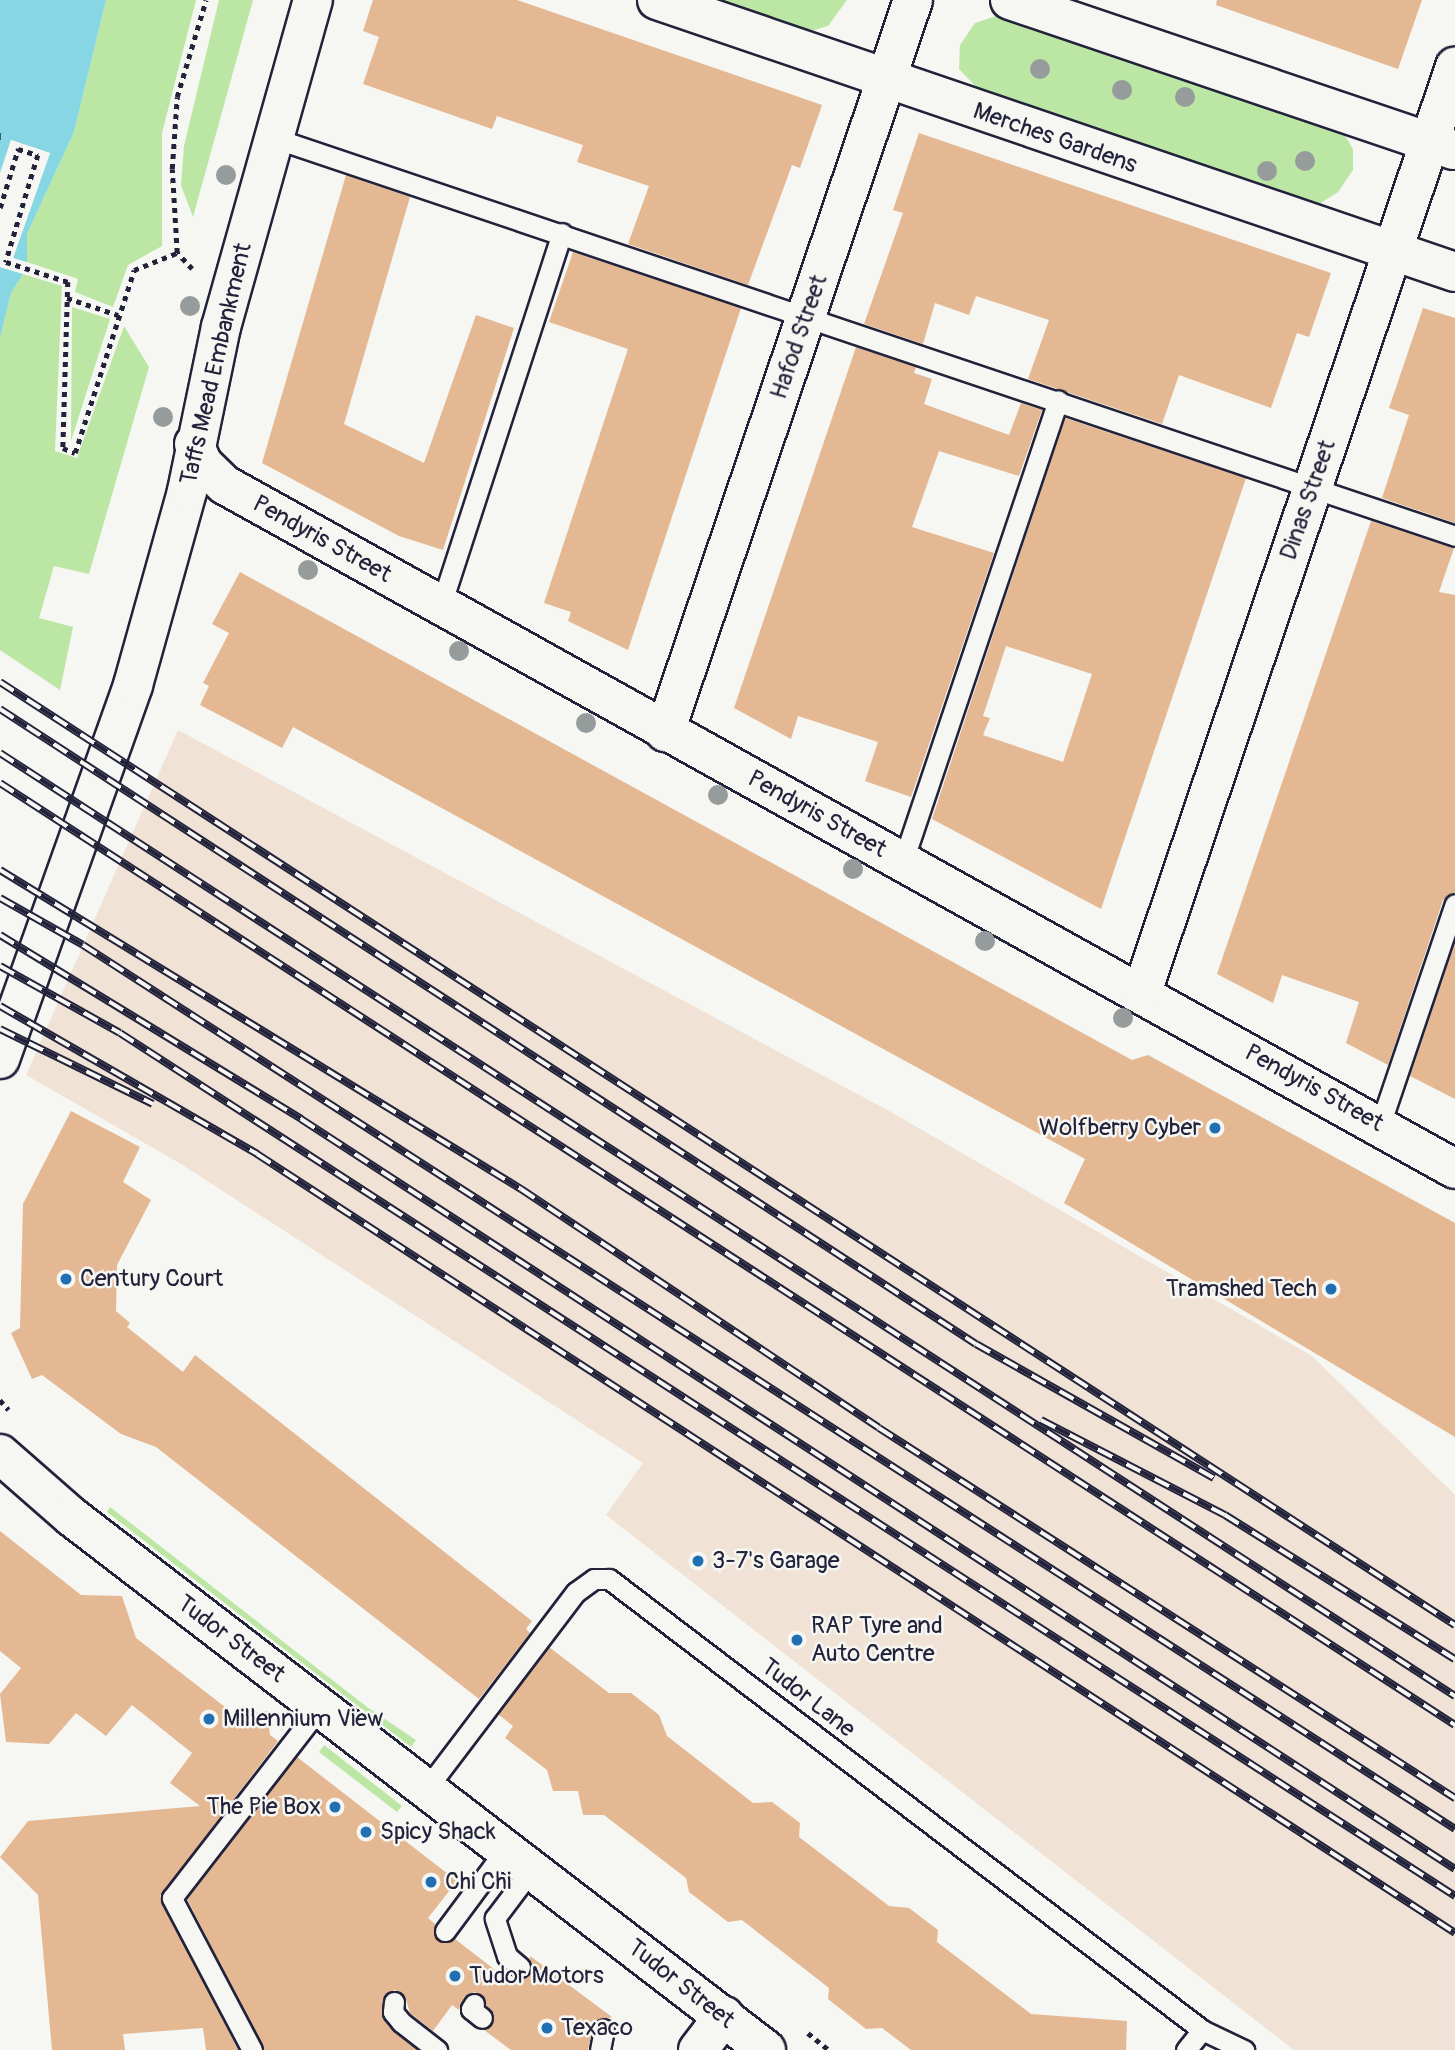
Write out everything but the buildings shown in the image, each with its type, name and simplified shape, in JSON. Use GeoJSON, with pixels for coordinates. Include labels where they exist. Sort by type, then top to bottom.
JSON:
{"type":"FeatureCollection","features":[{"type":"Feature","properties":{"kind":"street","name":"Taffs Mead Embankment"},"geometry":{"type":"LineString","coordinates":[[0,1059],[120,728],[187,491],[194,444],[313,0]]}},
{"type":"Feature","properties":{"kind":"street","name":"Merches Gardens"},"geometry":{"type":"LineString","coordinates":[[657,0],[886,81],[1455,272]]}},
{"type":"Feature","properties":{"kind":"street","name":"Hafod Street"},"geometry":{"type":"LineString","coordinates":[[665,732],[913,0]]}},
{"type":"Feature","properties":{"kind":"street"},"geometry":{"type":"LineString","coordinates":[[1010,0],[1442,146]]}},
{"type":"Feature","properties":{"kind":"street","name":"Dinas Street"},"geometry":{"type":"LineString","coordinates":[[1142,992],[1392,250],[1442,146],[1455,67]]}},
{"type":"Feature","properties":{"kind":"street","name":"Pendyris Street"},"geometry":{"type":"LineString","coordinates":[[194,444],[203,464],[225,485],[665,732],[1142,992],[1455,1168]]}},
{"type":"Feature","properties":{"kind":"street","name":"Tudor Street"},"geometry":{"type":"LineString","coordinates":[[0,1454],[72,1517],[766,2050]]}},
{"type":"Feature","properties":{"kind":"street"},"geometry":{"type":"LineString","coordinates":[[698,2050],[723,2016]]}},
{"type":"Feature","properties":{"kind":"lane"},"geometry":{"type":"LineString","coordinates":[[274,138],[807,315],[1455,536]]}},
{"type":"Feature","properties":{"kind":"lane"},"geometry":{"type":"LineString","coordinates":[[441,606],[562,233]]}},
{"type":"Feature","properties":{"kind":"lane"},"geometry":{"type":"LineString","coordinates":[[903,861],[1058,400]]}},
{"type":"Feature","properties":{"kind":"lane"},"geometry":{"type":"LineString","coordinates":[[1380,1125],[1455,904]]}},
{"type":"Feature","properties":{"kind":"lane","name":"Tudor Lane"},"geometry":{"type":"LineString","coordinates":[[427,1788],[576,1592],[594,1579],[609,1579],[1202,2029],[1244,2050]]}},
{"type":"Feature","properties":{"kind":"lane"},"geometry":{"type":"LineString","coordinates":[[252,2050],[172,1898],[320,1707]]}},
{"type":"Feature","properties":{"kind":"lane"},"geometry":{"type":"LineString","coordinates":[[445,1931],[519,1859]]}},
{"type":"Feature","properties":{"kind":"lane"},"geometry":{"type":"LineString","coordinates":[[508,1964],[495,1919],[519,1859]]}},
{"type":"Feature","properties":{"kind":"lane"},"geometry":{"type":"LineString","coordinates":[[394,2002],[393,2012],[401,2022],[437,2050]]}},
{"type":"Feature","properties":{"kind":"lane"},"geometry":{"type":"LineString","coordinates":[[600,2050],[604,2029]]}},
{"type":"Feature","properties":{"kind":"lane"},"geometry":{"type":"LineString","coordinates":[[1186,2050],[1202,2029]]}},
{"type":"Feature","properties":{"kind":"path"},"geometry":{"type":"LineString","coordinates":[[192,267],[177,253],[172,169],[177,97],[206,0]]}},
{"type":"Feature","properties":{"kind":"path"},"geometry":{"type":"LineString","coordinates":[[0,208],[18,149],[38,155],[6,262],[68,282],[63,448],[75,453],[134,270],[177,253]]}},
{"type":"Feature","properties":{"kind":"path"},"geometry":{"type":"LineString","coordinates":[[67,298],[118,315]]}},
{"type":"Feature","properties":{"kind":"shaded area"},"geometry":{"type":"Polygon","coordinates":[[[178,730],[891,1112],[1312,1356],[1455,1495],[1455,2050],[1294,2050],[606,1515],[643,1463],[181,1164],[26,1075],[178,730]]]}},
{"type":"Feature","properties":{"kind":"green space"},"geometry":{"type":"Polygon","coordinates":[[[106,0],[196,0],[162,133],[162,246],[128,265],[113,307],[75,292],[78,279],[27,262],[27,234],[74,132],[106,0]]]}},
{"type":"Feature","properties":{"kind":"green space"},"geometry":{"type":"Polygon","coordinates":[[[219,0],[253,0],[193,217],[181,185],[184,146],[219,0]]]}},
{"type":"Feature","properties":{"kind":"green space"},"geometry":{"type":"Polygon","coordinates":[[[696,0],[847,0],[828,26],[797,35],[696,0]]]}},
{"type":"Feature","properties":{"kind":"green space"},"geometry":{"type":"Polygon","coordinates":[[[999,15],[1341,129],[1353,149],[1353,170],[1338,192],[1319,204],[1302,203],[983,94],[959,69],[960,45],[975,23],[999,15]]]}},
{"type":"Feature","properties":{"kind":"green space"},"geometry":{"type":"Polygon","coordinates":[[[23,274],[62,286],[55,451],[77,458],[124,326],[149,367],[89,574],[54,566],[39,618],[73,627],[60,690],[0,650],[0,338],[11,293],[23,274]]]}},
{"type":"Feature","properties":{"kind":"green space"},"geometry":{"type":"Polygon","coordinates":[[[72,307],[110,319],[71,441],[72,307]]]}},
{"type":"Feature","properties":{"kind":"green space"},"geometry":{"type":"Polygon","coordinates":[[[110,1507],[367,1707],[416,1740],[411,1747],[107,1512],[110,1507]]]}},
{"type":"Feature","properties":{"kind":"green space"},"geometry":{"type":"Polygon","coordinates":[[[324,1745],[402,1806],[397,1812],[319,1752],[324,1745]]]}},
{"type":"Feature","properties":{"kind":"water"},"geometry":{"type":"Polygon","coordinates":[[[0,0],[106,0],[74,132],[27,234],[27,262],[13,258],[50,153],[11,140],[0,173],[0,0]]]}},
{"type":"Feature","properties":{"kind":"water"},"geometry":{"type":"Polygon","coordinates":[[[0,267],[23,274],[11,293],[0,338],[0,267]]]}},
{"type":"Feature","properties":{"kind":"pier"},"geometry":{"type":"Polygon","coordinates":[[[11,140],[50,153],[13,258],[27,266],[9,257],[46,155],[13,144],[0,177],[11,140]]]}},
{"type":"Feature","properties":{"kind":"pier"},"geometry":{"type":"Polygon","coordinates":[[[19,182],[26,188],[2,264],[27,275],[0,267],[19,185],[0,244],[0,232],[19,182]]]}},
{"type":"Feature","properties":{"kind":"ferry route"},"geometry":{"type":"LineString","coordinates":[[0,133],[0,140]]}},
{"type":"Feature","properties":{"kind":"railway"},"geometry":{"type":"LineString","coordinates":[[0,682],[1455,1625]]}},
{"type":"Feature","properties":{"kind":"railway"},"geometry":{"type":"LineString","coordinates":[[0,709],[976,1344],[1214,1478]]}},
{"type":"Feature","properties":{"kind":"railway"},"geometry":{"type":"LineString","coordinates":[[0,753],[1455,1696]]}},
{"type":"Feature","properties":{"kind":"railway"},"geometry":{"type":"LineString","coordinates":[[0,783],[1455,1725]]}},
{"type":"Feature","properties":{"kind":"railway"},"geometry":{"type":"LineString","coordinates":[[0,870],[521,1189],[879,1428],[1455,1798]]}},
{"type":"Feature","properties":{"kind":"railway"},"geometry":{"type":"LineString","coordinates":[[0,898],[83,945],[1455,1829]]}},
{"type":"Feature","properties":{"kind":"railway"},"geometry":{"type":"LineString","coordinates":[[0,935],[301,1119],[1455,1869]]}},
{"type":"Feature","properties":{"kind":"railway"},"geometry":{"type":"LineString","coordinates":[[0,966],[120,1033],[1455,1896]]}},
{"type":"Feature","properties":{"kind":"railway"},"geometry":{"type":"LineString","coordinates":[[0,1006],[257,1154],[1455,1933]]}},
{"type":"Feature","properties":{"kind":"railway"},"geometry":{"type":"LineString","coordinates":[[0,1029],[153,1104]]}},
{"type":"Feature","properties":{"kind":"railway"},"geometry":{"type":"LineString","coordinates":[[1041,1420],[1225,1515],[1455,1659]]}},
{"type":"Feature","properties":{"kind":"place","name":"Wolfberry Cyber"},"geometry":{"type":"Point","coordinates":[1215,1128]}},
{"type":"Feature","properties":{"kind":"place","name":"Century Court"},"geometry":{"type":"Point","coordinates":[66,1279]}},
{"type":"Feature","properties":{"kind":"place","name":"Tramshed Tech"},"geometry":{"type":"Point","coordinates":[1331,1289]}},
{"type":"Feature","properties":{"kind":"place","name":"3-7's Garage"},"geometry":{"type":"Point","coordinates":[698,1561]}},
{"type":"Feature","properties":{"kind":"place","name":"RAP Tyre and Auto Centre"},"geometry":{"type":"Point","coordinates":[797,1640]}},
{"type":"Feature","properties":{"kind":"place","name":"Millennium View"},"geometry":{"type":"Point","coordinates":[209,1719]}},
{"type":"Feature","properties":{"kind":"place","name":"The Pie Box"},"geometry":{"type":"Point","coordinates":[335,1807]}},
{"type":"Feature","properties":{"kind":"place","name":"Spicy Shack"},"geometry":{"type":"Point","coordinates":[366,1832]}},
{"type":"Feature","properties":{"kind":"place","name":"Chi Chi"},"geometry":{"type":"Point","coordinates":[431,1882]}},
{"type":"Feature","properties":{"kind":"place","name":"Tudor Motors"},"geometry":{"type":"Point","coordinates":[455,1976]}},
{"type":"Feature","properties":{"kind":"place","name":"Texaco"},"geometry":{"type":"Point","coordinates":[547,2028]}}]}
